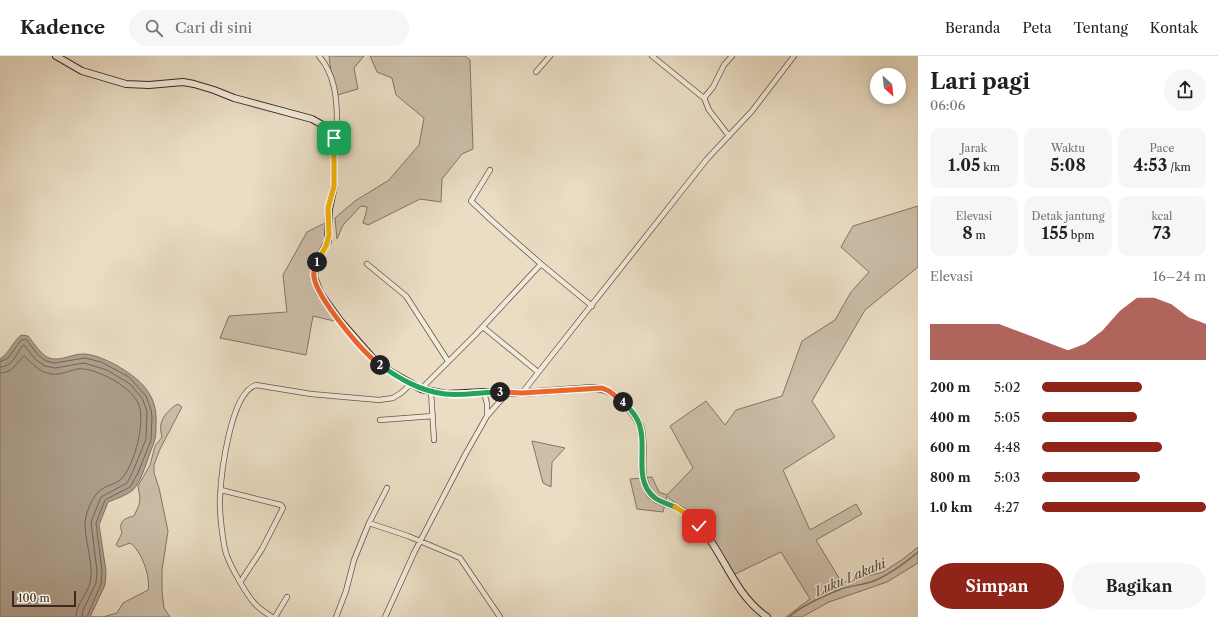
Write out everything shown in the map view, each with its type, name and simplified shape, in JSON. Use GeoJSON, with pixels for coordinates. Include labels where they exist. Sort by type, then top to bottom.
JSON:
{"type":"FeatureCollection","features":[{"type":"Feature","properties":{"kind":"main road"},"geometry":{"type":"LineString","coordinates":[[56,56],[82,71],[126,84],[149,85],[183,82],[194,84],[234,98],[312,119],[328,128],[334,138],[334,186],[328,208],[329,235],[326,246],[315,266],[315,282],[320,293],[341,322],[368,354],[376,362],[411,384],[421,389],[446,394],[484,392],[522,393],[602,388],[616,395],[633,413],[640,427],[642,474],[649,491],[657,499],[679,509],[699,526],[711,542],[740,591],[758,610],[767,617]]}},
{"type":"Feature","properties":{"kind":"street"},"geometry":{"type":"LineString","coordinates":[[319,56],[328,68],[333,83],[337,125],[331,132]]}},
{"type":"Feature","properties":{"kind":"street"},"geometry":{"type":"LineString","coordinates":[[536,72],[550,56]]}},
{"type":"Feature","properties":{"kind":"street"},"geometry":{"type":"LineString","coordinates":[[652,56],[706,99]]}},
{"type":"Feature","properties":{"kind":"street"},"geometry":{"type":"LineString","coordinates":[[729,136],[709,110],[706,99],[704,98],[713,87],[724,64],[732,56]]}},
{"type":"Feature","properties":{"kind":"street"},"geometry":{"type":"LineString","coordinates":[[522,393],[707,159],[767,94],[794,56]]}},
{"type":"Feature","properties":{"kind":"street"},"geometry":{"type":"LineString","coordinates":[[490,170],[471,199],[472,202],[541,264],[592,306]]}},
{"type":"Feature","properties":{"kind":"street"},"geometry":{"type":"LineString","coordinates":[[367,264],[406,296],[448,361]]}},
{"type":"Feature","properties":{"kind":"street"},"geometry":{"type":"LineString","coordinates":[[421,389],[483,327],[541,264]]}},
{"type":"Feature","properties":{"kind":"street"},"geometry":{"type":"LineString","coordinates":[[483,327],[538,372]]}},
{"type":"Feature","properties":{"kind":"street"},"geometry":{"type":"LineString","coordinates":[[272,617],[256,605],[226,553],[220,506],[221,490],[228,433],[243,398],[253,386],[261,386],[311,394],[379,400],[392,398],[398,395],[411,384]]}},
{"type":"Feature","properties":{"kind":"street"},"geometry":{"type":"LineString","coordinates":[[431,391],[434,440]]}},
{"type":"Feature","properties":{"kind":"street"},"geometry":{"type":"LineString","coordinates":[[484,392],[487,404],[487,416]]}},
{"type":"Feature","properties":{"kind":"street"},"geometry":{"type":"LineString","coordinates":[[385,617],[420,541],[487,416],[508,392]]}},
{"type":"Feature","properties":{"kind":"street"},"geometry":{"type":"LineString","coordinates":[[380,420],[432,416]]}},
{"type":"Feature","properties":{"kind":"street"},"geometry":{"type":"LineString","coordinates":[[336,617],[346,591],[354,560],[369,523],[387,488]]}},
{"type":"Feature","properties":{"kind":"street"},"geometry":{"type":"LineString","coordinates":[[221,490],[281,505],[283,508],[262,549],[241,581]]}},
{"type":"Feature","properties":{"kind":"street"},"geometry":{"type":"LineString","coordinates":[[369,523],[420,541],[458,557],[463,561],[500,617]]}},
{"type":"Feature","properties":{"kind":"street"},"geometry":{"type":"LineString","coordinates":[[275,617],[287,597]]}},
{"type":"Feature","properties":{"kind":"shaded area"},"geometry":{"type":"Polygon","coordinates":[[[329,56],[364,56],[354,68],[358,89],[334,96],[329,56]]]}},
{"type":"Feature","properties":{"kind":"shaded area"},"geometry":{"type":"Polygon","coordinates":[[[370,56],[465,56],[470,60],[473,149],[462,154],[442,179],[441,202],[420,199],[368,225],[363,223],[367,207],[361,206],[343,225],[337,239],[335,218],[355,201],[389,180],[419,145],[424,118],[396,95],[392,78],[377,72],[370,56]]]}},
{"type":"Feature","properties":{"kind":"shaded area"},"geometry":{"type":"Polygon","coordinates":[[[918,206],[918,267],[865,310],[812,401],[835,437],[783,470],[810,530],[856,504],[862,514],[816,540],[842,583],[883,572],[918,547],[918,563],[887,582],[829,602],[802,617],[786,617],[810,599],[781,552],[731,576],[700,524],[667,496],[663,512],[637,509],[630,479],[652,477],[659,492],[667,495],[693,468],[670,426],[706,401],[725,425],[736,410],[782,396],[802,341],[835,320],[851,292],[869,272],[841,247],[853,226],[918,206]]]}},
{"type":"Feature","properties":{"kind":"shaded area"},"geometry":{"type":"Polygon","coordinates":[[[327,222],[327,237],[318,254],[314,281],[339,316],[334,321],[313,316],[306,355],[220,338],[229,316],[287,312],[283,275],[307,232],[327,222]]]}},
{"type":"Feature","properties":{"kind":"shaded area"},"geometry":{"type":"Polygon","coordinates":[[[178,404],[182,407],[160,449],[154,465],[154,473],[159,488],[168,531],[162,570],[162,591],[164,608],[170,617],[103,617],[117,613],[123,603],[148,590],[149,585],[147,571],[138,551],[130,543],[119,547],[116,545],[122,533],[121,523],[125,519],[134,516],[139,505],[140,498],[138,486],[150,465],[155,446],[162,437],[161,426],[163,418],[167,412],[178,404]]]}},
{"type":"Feature","properties":{"kind":"shaded area"},"geometry":{"type":"Polygon","coordinates":[[[532,441],[565,448],[552,462],[551,487],[543,483],[532,441]]]}},
{"type":"Feature","properties":{"kind":"water"},"geometry":{"type":"Polygon","coordinates":[[[21,335],[28,336],[40,351],[49,358],[58,359],[85,354],[116,365],[133,376],[146,388],[154,404],[156,413],[155,438],[142,475],[133,490],[108,502],[99,525],[106,571],[105,585],[90,617],[0,617],[0,359],[6,354],[21,335]]]}},
{"type":"Feature","properties":{"kind":"waterway","name":"Luku Lakahi"},"geometry":{"type":"LineString","coordinates":[[789,617],[807,605],[827,595],[844,588],[871,582],[889,573],[918,552]]}},
{"type":"Feature","properties":{"kind":"route"},"geometry":{"type":"LineString","coordinates":[[334,138],[334,186],[328,208],[329,235],[326,246],[315,266],[314,277],[320,293],[341,322],[368,354],[376,362],[417,387],[446,394],[484,392],[522,393],[594,388],[602,388],[609,391],[616,395],[633,413],[638,421],[642,433],[642,474],[649,491],[657,499],[679,509],[699,526]]}}]}
